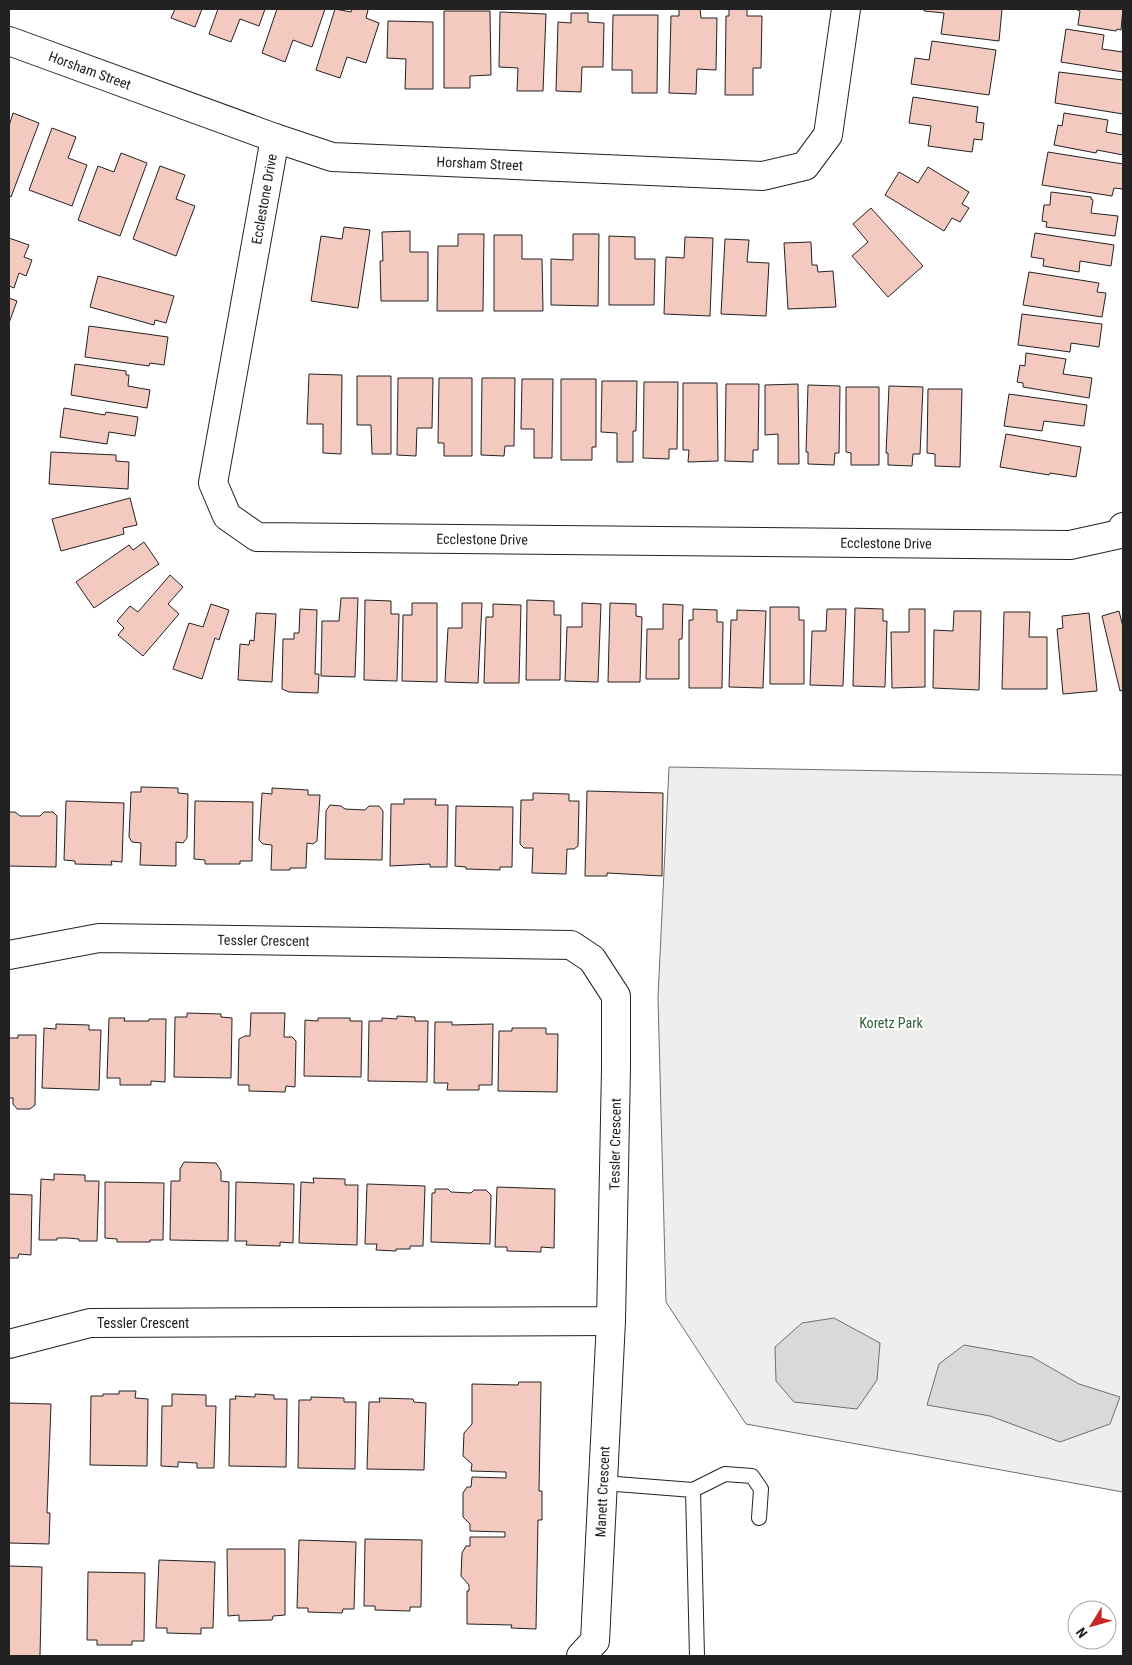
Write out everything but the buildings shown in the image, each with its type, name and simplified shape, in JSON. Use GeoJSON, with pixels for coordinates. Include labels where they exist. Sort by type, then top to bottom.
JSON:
{"type":"FeatureCollection","features":[{"type":"Feature","properties":{"kind":"street","name":"Horsham Street"},"geometry":{"type":"LineString","coordinates":[[9,41],[332,157],[763,176],[804,166],[828,135],[846,9]]}},
{"type":"Feature","properties":{"kind":"street","name":"Ecclestone Drive"},"geometry":{"type":"LineString","coordinates":[[275,138],[213,483],[227,516],[257,537],[1070,545],[1120,534],[1123,528]]}},
{"type":"Feature","properties":{"kind":"street","name":"Tessler Crescent"},"geometry":{"type":"LineString","coordinates":[[9,955],[99,938],[571,945],[592,959],[616,996],[611,1321],[90,1323],[9,1344]]}},
{"type":"Feature","properties":{"kind":"street","name":"Manett Crescent"},"geometry":{"type":"LineString","coordinates":[[581,1656],[594,1641],[611,1321]]}},
{"type":"Feature","properties":{"kind":"lane"},"geometry":{"type":"LineString","coordinates":[[603,1483],[693,1490],[725,1474],[752,1476],[761,1489],[759,1518]]}},
{"type":"Feature","properties":{"kind":"lane"},"geometry":{"type":"LineString","coordinates":[[693,1490],[697,1656]]}},
{"type":"Feature","properties":{"kind":"green space","name":"Koretz Park"},"geometry":{"type":"Polygon","coordinates":[[[669,767],[1123,775],[1123,1492],[746,1424],[666,1302],[658,997],[669,767]]]}},
{"type":"Feature","properties":{"kind":"shaded area"},"geometry":{"type":"Polygon","coordinates":[[[834,1318],[880,1343],[877,1380],[857,1409],[794,1402],[776,1381],[775,1347],[802,1323],[834,1318]]]}},
{"type":"Feature","properties":{"kind":"shaded area"},"geometry":{"type":"Polygon","coordinates":[[[964,1345],[1032,1357],[1079,1384],[1120,1397],[1110,1424],[1060,1442],[990,1416],[927,1405],[939,1364],[964,1345]]]}}]}
